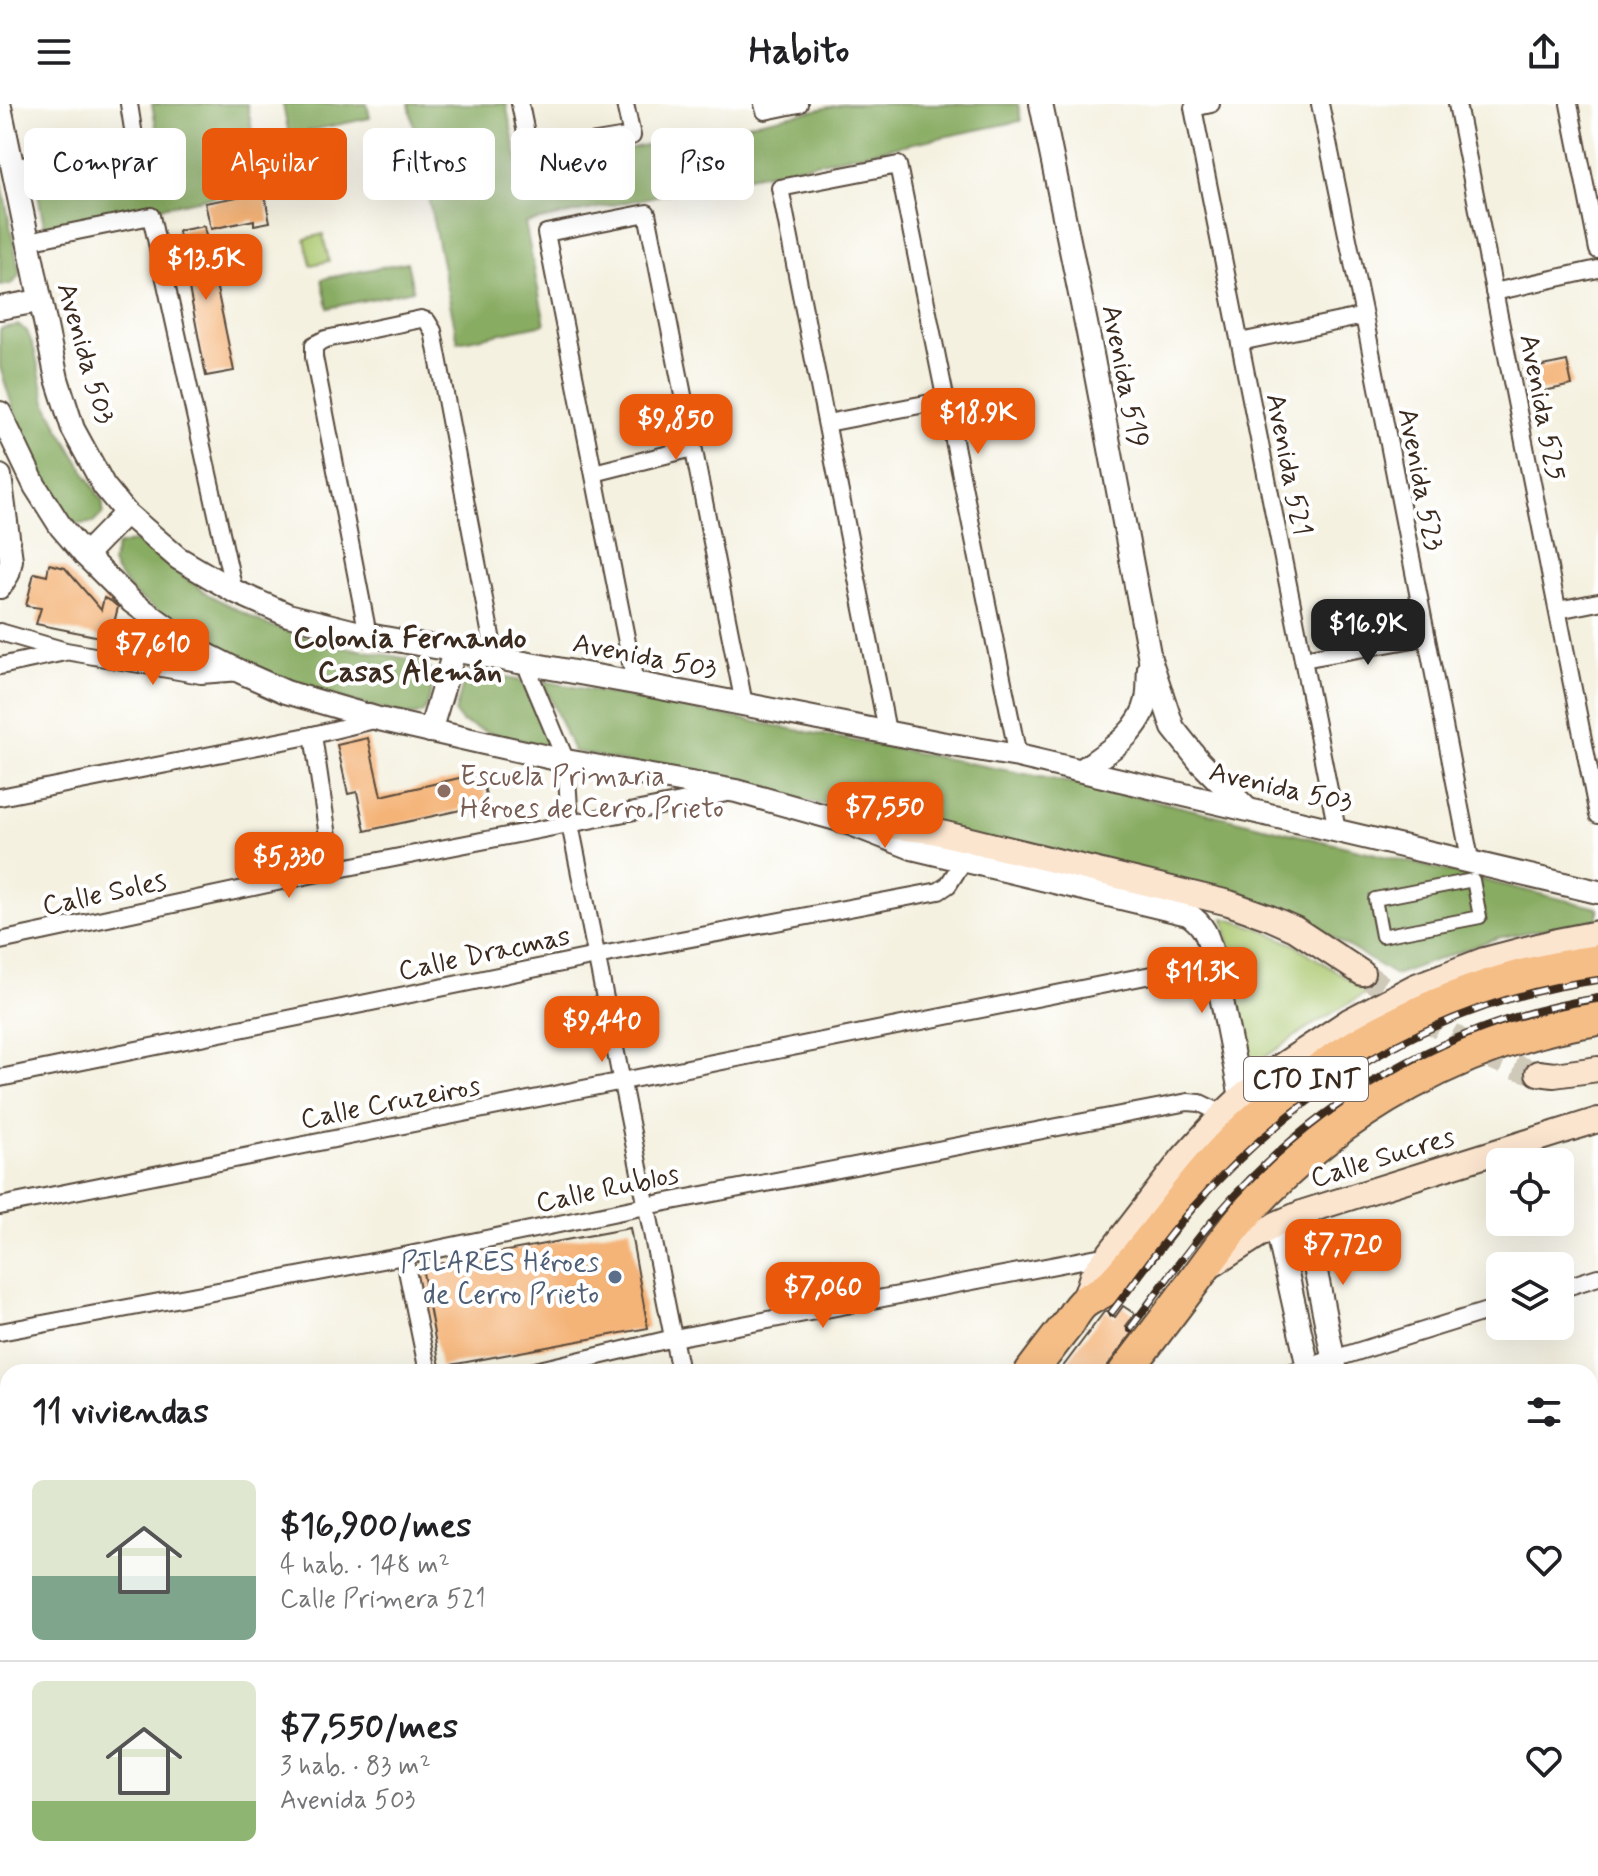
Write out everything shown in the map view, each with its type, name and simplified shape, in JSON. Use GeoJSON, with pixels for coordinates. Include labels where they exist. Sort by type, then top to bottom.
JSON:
{"type":"FeatureCollection","features":[{"type":"Feature","properties":{"kind":"highway","name":"CTO INT"},"geometry":{"type":"LineString","coordinates":[[1037,1364],[1083,1304],[1110,1287],[1233,1141],[1261,1114],[1324,1066],[1386,1028],[1460,996],[1540,972],[1598,961]]}},
{"type":"Feature","properties":{"kind":"highway","name":"CTO INT"},"geometry":{"type":"LineString","coordinates":[[1131,1364],[1253,1205],[1324,1140],[1362,1113],[1456,1061],[1502,1041],[1598,1019]]}},
{"type":"Feature","properties":{"kind":"main road"},"geometry":{"type":"LineString","coordinates":[[843,821],[933,831],[1229,903],[1295,929],[1362,973]]}},
{"type":"Feature","properties":{"kind":"main road","name":"CTO INT"},"geometry":{"type":"LineString","coordinates":[[1083,1304],[1092,1276],[1182,1159],[1241,1097],[1316,1041],[1416,986],[1484,960],[1598,933]]}},
{"type":"Feature","properties":{"kind":"main road"},"geometry":{"type":"LineString","coordinates":[[1538,1073],[1554,1075],[1598,1069]]}},
{"type":"Feature","properties":{"kind":"main road","name":"Calle Sucres"},"geometry":{"type":"LineString","coordinates":[[1197,1277],[1233,1250],[1276,1224],[1304,1212],[1598,1120]]}},
{"type":"Feature","properties":{"kind":"street"},"geometry":{"type":"LineString","coordinates":[[13,168],[135,142],[129,104]]}},
{"type":"Feature","properties":{"kind":"street"},"geometry":{"type":"LineString","coordinates":[[520,104],[530,153],[632,136],[625,104]]}},
{"type":"Feature","properties":{"kind":"street"},"geometry":{"type":"LineString","coordinates":[[764,107],[799,104]]}},
{"type":"Feature","properties":{"kind":"street","name":"Avenida 519"},"geometry":{"type":"LineString","coordinates":[[1041,104],[1150,659],[1173,728],[1200,762],[1247,809]]}},
{"type":"Feature","properties":{"kind":"street","name":"Avenida 521"},"geometry":{"type":"LineString","coordinates":[[1211,104],[1193,108],[1337,830]]}},
{"type":"Feature","properties":{"kind":"street","name":"Avenida 523"},"geometry":{"type":"LineString","coordinates":[[1320,104],[1471,864]]}},
{"type":"Feature","properties":{"kind":"street","name":"Avenida 525"},"geometry":{"type":"LineString","coordinates":[[1457,104],[1598,815]]}},
{"type":"Feature","properties":{"kind":"street"},"geometry":{"type":"LineString","coordinates":[[1569,104],[1598,250]]}},
{"type":"Feature","properties":{"kind":"street","name":"Avenida 503"},"geometry":{"type":"LineString","coordinates":[[0,107],[39,301],[57,379],[73,429],[104,486],[126,513],[178,558],[234,591],[288,615],[368,635],[1018,756],[1598,892]]}},
{"type":"Feature","properties":{"kind":"street"},"geometry":{"type":"LineString","coordinates":[[887,731],[780,188],[898,165],[1018,756]]}},
{"type":"Feature","properties":{"kind":"street"},"geometry":{"type":"LineString","coordinates":[[635,683],[546,233],[647,213],[744,704]]}},
{"type":"Feature","properties":{"kind":"street"},"geometry":{"type":"LineString","coordinates":[[28,241],[151,216],[234,591]]}},
{"type":"Feature","properties":{"kind":"street"},"geometry":{"type":"LineString","coordinates":[[1494,292],[1598,269]]}},
{"type":"Feature","properties":{"kind":"street"},"geometry":{"type":"LineString","coordinates":[[0,308],[39,301]]}},
{"type":"Feature","properties":{"kind":"street"},"geometry":{"type":"LineString","coordinates":[[1240,342],[1364,316]]}},
{"type":"Feature","properties":{"kind":"street"},"geometry":{"type":"LineString","coordinates":[[368,635],[314,345],[326,339],[414,320],[427,321],[433,331],[495,657]]}},
{"type":"Feature","properties":{"kind":"street"},"geometry":{"type":"LineString","coordinates":[[827,423],[946,400]]}},
{"type":"Feature","properties":{"kind":"street"},"geometry":{"type":"LineString","coordinates":[[0,413],[35,486],[61,527],[132,602],[200,651],[286,692],[379,719],[566,761],[736,791],[843,821],[912,848],[1188,914],[1200,922],[1208,938],[1241,1097]]}},
{"type":"Feature","properties":{"kind":"street"},"geometry":{"type":"LineString","coordinates":[[594,473],[693,448]]}},
{"type":"Feature","properties":{"kind":"street"},"geometry":{"type":"LineString","coordinates":[[0,476],[11,560],[8,574],[0,587]]}},
{"type":"Feature","properties":{"kind":"street"},"geometry":{"type":"LineString","coordinates":[[85,555],[126,513]]}},
{"type":"Feature","properties":{"kind":"street"},"geometry":{"type":"LineString","coordinates":[[1558,610],[1598,602]]}},
{"type":"Feature","properties":{"kind":"street"},"geometry":{"type":"LineString","coordinates":[[0,632],[66,651],[201,675],[241,672]]}},
{"type":"Feature","properties":{"kind":"street"},"geometry":{"type":"LineString","coordinates":[[1303,659],[1425,637]]}},
{"type":"Feature","properties":{"kind":"street"},"geometry":{"type":"LineString","coordinates":[[430,731],[455,649]]}},
{"type":"Feature","properties":{"kind":"street"},"geometry":{"type":"LineString","coordinates":[[0,666],[66,651]]}},
{"type":"Feature","properties":{"kind":"street","name":"Avenida 519"},"geometry":{"type":"LineString","coordinates":[[1082,770],[1116,746],[1140,718],[1146,701],[1150,659]]}},
{"type":"Feature","properties":{"kind":"street"},"geometry":{"type":"LineString","coordinates":[[525,663],[566,761],[570,824],[679,1364]]}},
{"type":"Feature","properties":{"kind":"street"},"geometry":{"type":"LineString","coordinates":[[0,797],[379,719]]}},
{"type":"Feature","properties":{"kind":"street"},"geometry":{"type":"LineString","coordinates":[[313,735],[333,870]]}},
{"type":"Feature","properties":{"kind":"street","name":"Calle Soles"},"geometry":{"type":"LineString","coordinates":[[0,941],[333,870],[736,791]]}},
{"type":"Feature","properties":{"kind":"street","name":"Calle Dracmas"},"geometry":{"type":"LineString","coordinates":[[0,1078],[596,956],[939,891],[946,888],[964,860]]}},
{"type":"Feature","properties":{"kind":"street"},"geometry":{"type":"LineString","coordinates":[[1473,880],[1480,917],[1382,936],[1375,899],[1473,880]]}},
{"type":"Feature","properties":{"kind":"street","name":"Calle Cruzeiros"},"geometry":{"type":"LineString","coordinates":[[0,1206],[1214,960]]}},
{"type":"Feature","properties":{"kind":"street","name":"Calle Rublos"},"geometry":{"type":"LineString","coordinates":[[0,1332],[1188,1102],[1194,1101],[1223,1114]]}},
{"type":"Feature","properties":{"kind":"street"},"geometry":{"type":"LineString","coordinates":[[1304,1212],[1335,1364]]}},
{"type":"Feature","properties":{"kind":"street"},"geometry":{"type":"LineString","coordinates":[[1276,1224],[1302,1364]]}},
{"type":"Feature","properties":{"kind":"street"},"geometry":{"type":"LineString","coordinates":[[565,1364],[674,1338],[1108,1255]]}},
{"type":"Feature","properties":{"kind":"street"},"geometry":{"type":"LineString","coordinates":[[404,1256],[426,1364]]}},
{"type":"Feature","properties":{"kind":"street"},"geometry":{"type":"LineString","coordinates":[[1574,1285],[1598,1277]]}},
{"type":"Feature","properties":{"kind":"street"},"geometry":{"type":"LineString","coordinates":[[1341,1364],[1486,1312]]}},
{"type":"Feature","properties":{"kind":"green space"},"geometry":{"type":"Polygon","coordinates":[[[152,104],[247,104],[252,128],[202,128],[202,199],[45,230],[39,200],[186,200],[186,128],[156,128],[152,104]]]}},
{"type":"Feature","properties":{"kind":"green space"},"geometry":{"type":"Polygon","coordinates":[[[367,104],[370,118],[322,128],[288,128],[283,105],[367,104]]]}},
{"type":"Feature","properties":{"kind":"green space"},"geometry":{"type":"Polygon","coordinates":[[[409,104],[506,104],[511,128],[511,200],[635,200],[635,147],[651,144],[651,197],[525,223],[545,324],[458,342],[429,200],[495,200],[495,128],[414,128],[409,104]]]}},
{"type":"Feature","properties":{"kind":"green space"},"geometry":{"type":"Polygon","coordinates":[[[844,104],[1018,104],[1021,121],[754,176],[754,128],[728,128],[844,104]]]}},
{"type":"Feature","properties":{"kind":"green space"},"geometry":{"type":"Polygon","coordinates":[[[0,174],[20,275],[12,284],[0,286],[0,174]]]}},
{"type":"Feature","properties":{"kind":"green space"},"geometry":{"type":"Polygon","coordinates":[[[323,234],[329,261],[311,265],[305,239],[323,234]]]}},
{"type":"Feature","properties":{"kind":"green space"},"geometry":{"type":"Polygon","coordinates":[[[407,262],[413,290],[328,308],[322,279],[407,262]]]}},
{"type":"Feature","properties":{"kind":"green space"},"geometry":{"type":"Polygon","coordinates":[[[18,325],[27,331],[34,348],[46,402],[103,503],[103,513],[93,523],[76,524],[65,513],[42,477],[20,430],[0,367],[0,330],[18,325]]]}},
{"type":"Feature","properties":{"kind":"green space"},"geometry":{"type":"Polygon","coordinates":[[[134,541],[209,595],[267,625],[327,644],[420,661],[433,677],[426,708],[420,714],[404,715],[310,690],[205,644],[134,594],[116,572],[112,563],[117,546],[134,541]]]}},
{"type":"Feature","properties":{"kind":"green space"},"geometry":{"type":"Polygon","coordinates":[[[470,670],[521,681],[555,748],[487,732],[462,722],[455,713],[470,670]]]}},
{"type":"Feature","properties":{"kind":"green space"},"geometry":{"type":"Polygon","coordinates":[[[543,681],[1124,793],[1598,908],[1598,919],[1497,938],[1395,975],[1301,918],[1235,895],[573,751],[543,681]]]}},
{"type":"Feature","properties":{"kind":"green space"},"geometry":{"type":"Polygon","coordinates":[[[1224,918],[1258,928],[1295,945],[1368,992],[1252,1066],[1224,918]]]}},
{"type":"Feature","properties":{"kind":"building"},"geometry":{"type":"Polygon","coordinates":[[[266,200],[270,222],[254,225],[254,220],[211,229],[205,203],[266,200]]]}},
{"type":"Feature","properties":{"kind":"building"},"geometry":{"type":"Polygon","coordinates":[[[204,226],[234,371],[206,376],[178,231],[204,226]]]}},
{"type":"Feature","properties":{"kind":"building"},"geometry":{"type":"Polygon","coordinates":[[[1567,361],[1572,385],[1530,394],[1524,370],[1567,361]]]}},
{"type":"Feature","properties":{"kind":"building"},"geometry":{"type":"Polygon","coordinates":[[[49,564],[65,568],[101,610],[104,598],[118,607],[110,639],[36,624],[41,608],[26,606],[34,573],[47,576],[49,564]]]}},
{"type":"Feature","properties":{"kind":"building"},"geometry":{"type":"Polygon","coordinates":[[[368,738],[381,796],[481,773],[488,804],[365,831],[357,792],[348,794],[337,745],[368,738]]]}},
{"type":"Feature","properties":{"kind":"building"},"geometry":{"type":"Polygon","coordinates":[[[630,1228],[648,1328],[456,1364],[439,1364],[422,1267],[630,1228]]]}},
{"type":"Feature","properties":{"kind":"building"},"geometry":{"type":"Polygon","coordinates":[[[1123,1306],[1135,1314],[1126,1326],[1133,1331],[1109,1364],[1065,1364],[1104,1312],[1115,1317],[1123,1306]]]}},
{"type":"Feature","properties":{"kind":"tunnel"},"geometry":{"type":"LineString","coordinates":[[1362,973],[1469,1045],[1515,1067],[1538,1073]]}},
{"type":"Feature","properties":{"kind":"railway"},"geometry":{"type":"LineString","coordinates":[[1111,1313],[1179,1224],[1230,1168],[1322,1091],[1372,1058],[1481,1008],[1539,991],[1598,980]]}},
{"type":"Feature","properties":{"kind":"railway"},"geometry":{"type":"LineString","coordinates":[[1130,1329],[1184,1256],[1257,1172],[1298,1135],[1343,1101],[1439,1046],[1490,1025],[1543,1009],[1598,998]]}},
{"type":"Feature","properties":{"kind":"place","name":"Escuela Primaria Héroes de Cerro Prieto"},"geometry":{"type":"Point","coordinates":[444,791]}},
{"type":"Feature","properties":{"kind":"place","name":"PILARES Héroes de Cerro Prieto"},"geometry":{"type":"Point","coordinates":[615,1277]}},
{"type":"Feature","properties":{"kind":"district","name":"Colonia Fernando Casas Alemán"},"geometry":{"type":"Point","coordinates":[410,654]}}]}
